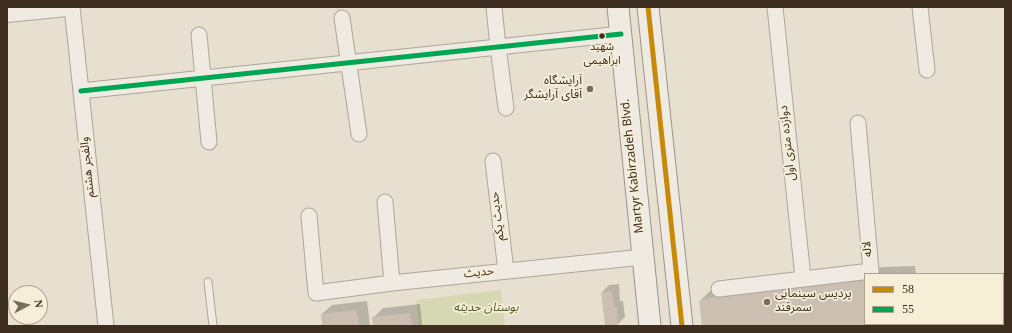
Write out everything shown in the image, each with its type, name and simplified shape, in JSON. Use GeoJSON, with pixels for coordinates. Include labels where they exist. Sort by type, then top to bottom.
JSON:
{"type":"FeatureCollection","features":[{"type":"Feature","properties":{"kind":"main road","name":"Martyr Kabirzadeh Blvd."},"geometry":{"type":"LineString","coordinates":[[618,7],[650,326]]}},
{"type":"Feature","properties":{"kind":"main road"},"geometry":{"type":"LineString","coordinates":[[648,7],[682,326]]}},
{"type":"Feature","properties":{"kind":"street"},"geometry":{"type":"LineString","coordinates":[[7,13],[67,7]]}},
{"type":"Feature","properties":{"kind":"street","name":"والفجر هشتم"},"geometry":{"type":"LineString","coordinates":[[72,7],[106,326]]}},
{"type":"Feature","properties":{"kind":"street"},"geometry":{"type":"LineString","coordinates":[[494,7],[506,108]]}},
{"type":"Feature","properties":{"kind":"street","name":"دوازده متری اول"},"geometry":{"type":"LineString","coordinates":[[775,7],[803,278]]}},
{"type":"Feature","properties":{"kind":"street"},"geometry":{"type":"LineString","coordinates":[[920,7],[927,70]]}},
{"type":"Feature","properties":{"kind":"street"},"geometry":{"type":"LineString","coordinates":[[342,18],[359,134]]}},
{"type":"Feature","properties":{"kind":"street"},"geometry":{"type":"LineString","coordinates":[[81,91],[621,34]]}},
{"type":"Feature","properties":{"kind":"street"},"geometry":{"type":"LineString","coordinates":[[199,35],[209,142]]}},
{"type":"Feature","properties":{"kind":"street","name":"لاله"},"geometry":{"type":"LineString","coordinates":[[719,289],[871,271],[858,123]]}},
{"type":"Feature","properties":{"kind":"street","name":"حدیث یکم"},"geometry":{"type":"LineString","coordinates":[[493,161],[506,271]]}},
{"type":"Feature","properties":{"kind":"street"},"geometry":{"type":"LineString","coordinates":[[385,202],[392,283]]}},
{"type":"Feature","properties":{"kind":"street","name":"حدیث"},"geometry":{"type":"LineString","coordinates":[[309,216],[316,293],[392,283],[643,257]]}},
{"type":"Feature","properties":{"kind":"lane"},"geometry":{"type":"LineString","coordinates":[[208,282],[213,326]]}},
{"type":"Feature","properties":{"kind":"green space","name":"بوستان حدیثه"},"geometry":{"type":"Polygon","coordinates":[[[501,290],[505,326],[419,326],[416,300],[501,290]]]}},
{"type":"Feature","properties":{"kind":"building"},"geometry":{"type":"Polygon","coordinates":[[[864,279],[864,325],[908,326],[702,326],[699,301],[722,295],[864,279]]]}},
{"type":"Feature","properties":{"kind":"building"},"geometry":{"type":"Polygon","coordinates":[[[612,291],[614,308],[617,307],[618,325],[605,326],[601,292],[612,291]]]}},
{"type":"Feature","properties":{"kind":"building"},"geometry":{"type":"Polygon","coordinates":[[[357,310],[359,326],[322,326],[321,314],[357,310]]]}},
{"type":"Feature","properties":{"kind":"building"},"geometry":{"type":"Polygon","coordinates":[[[410,313],[412,326],[373,326],[372,317],[410,313]]]}},
{"type":"Feature","properties":{"kind":"transit line","name":"58"},"geometry":{"type":"LineString","coordinates":[[648,7],[682,326]]}},
{"type":"Feature","properties":{"kind":"transit line","name":"55"},"geometry":{"type":"LineString","coordinates":[[81,91],[621,34]]}},
{"type":"Feature","properties":{"kind":"place","name":"شهید ابراهیمی"},"geometry":{"type":"Point","coordinates":[602,36]}},
{"type":"Feature","properties":{"kind":"place","name":"آرایشگاه آقای آرایشگر"},"geometry":{"type":"Point","coordinates":[590,89]}},
{"type":"Feature","properties":{"kind":"place","name":"پردیس سینمایی سمرقند"},"geometry":{"type":"Point","coordinates":[767,302]}}]}
